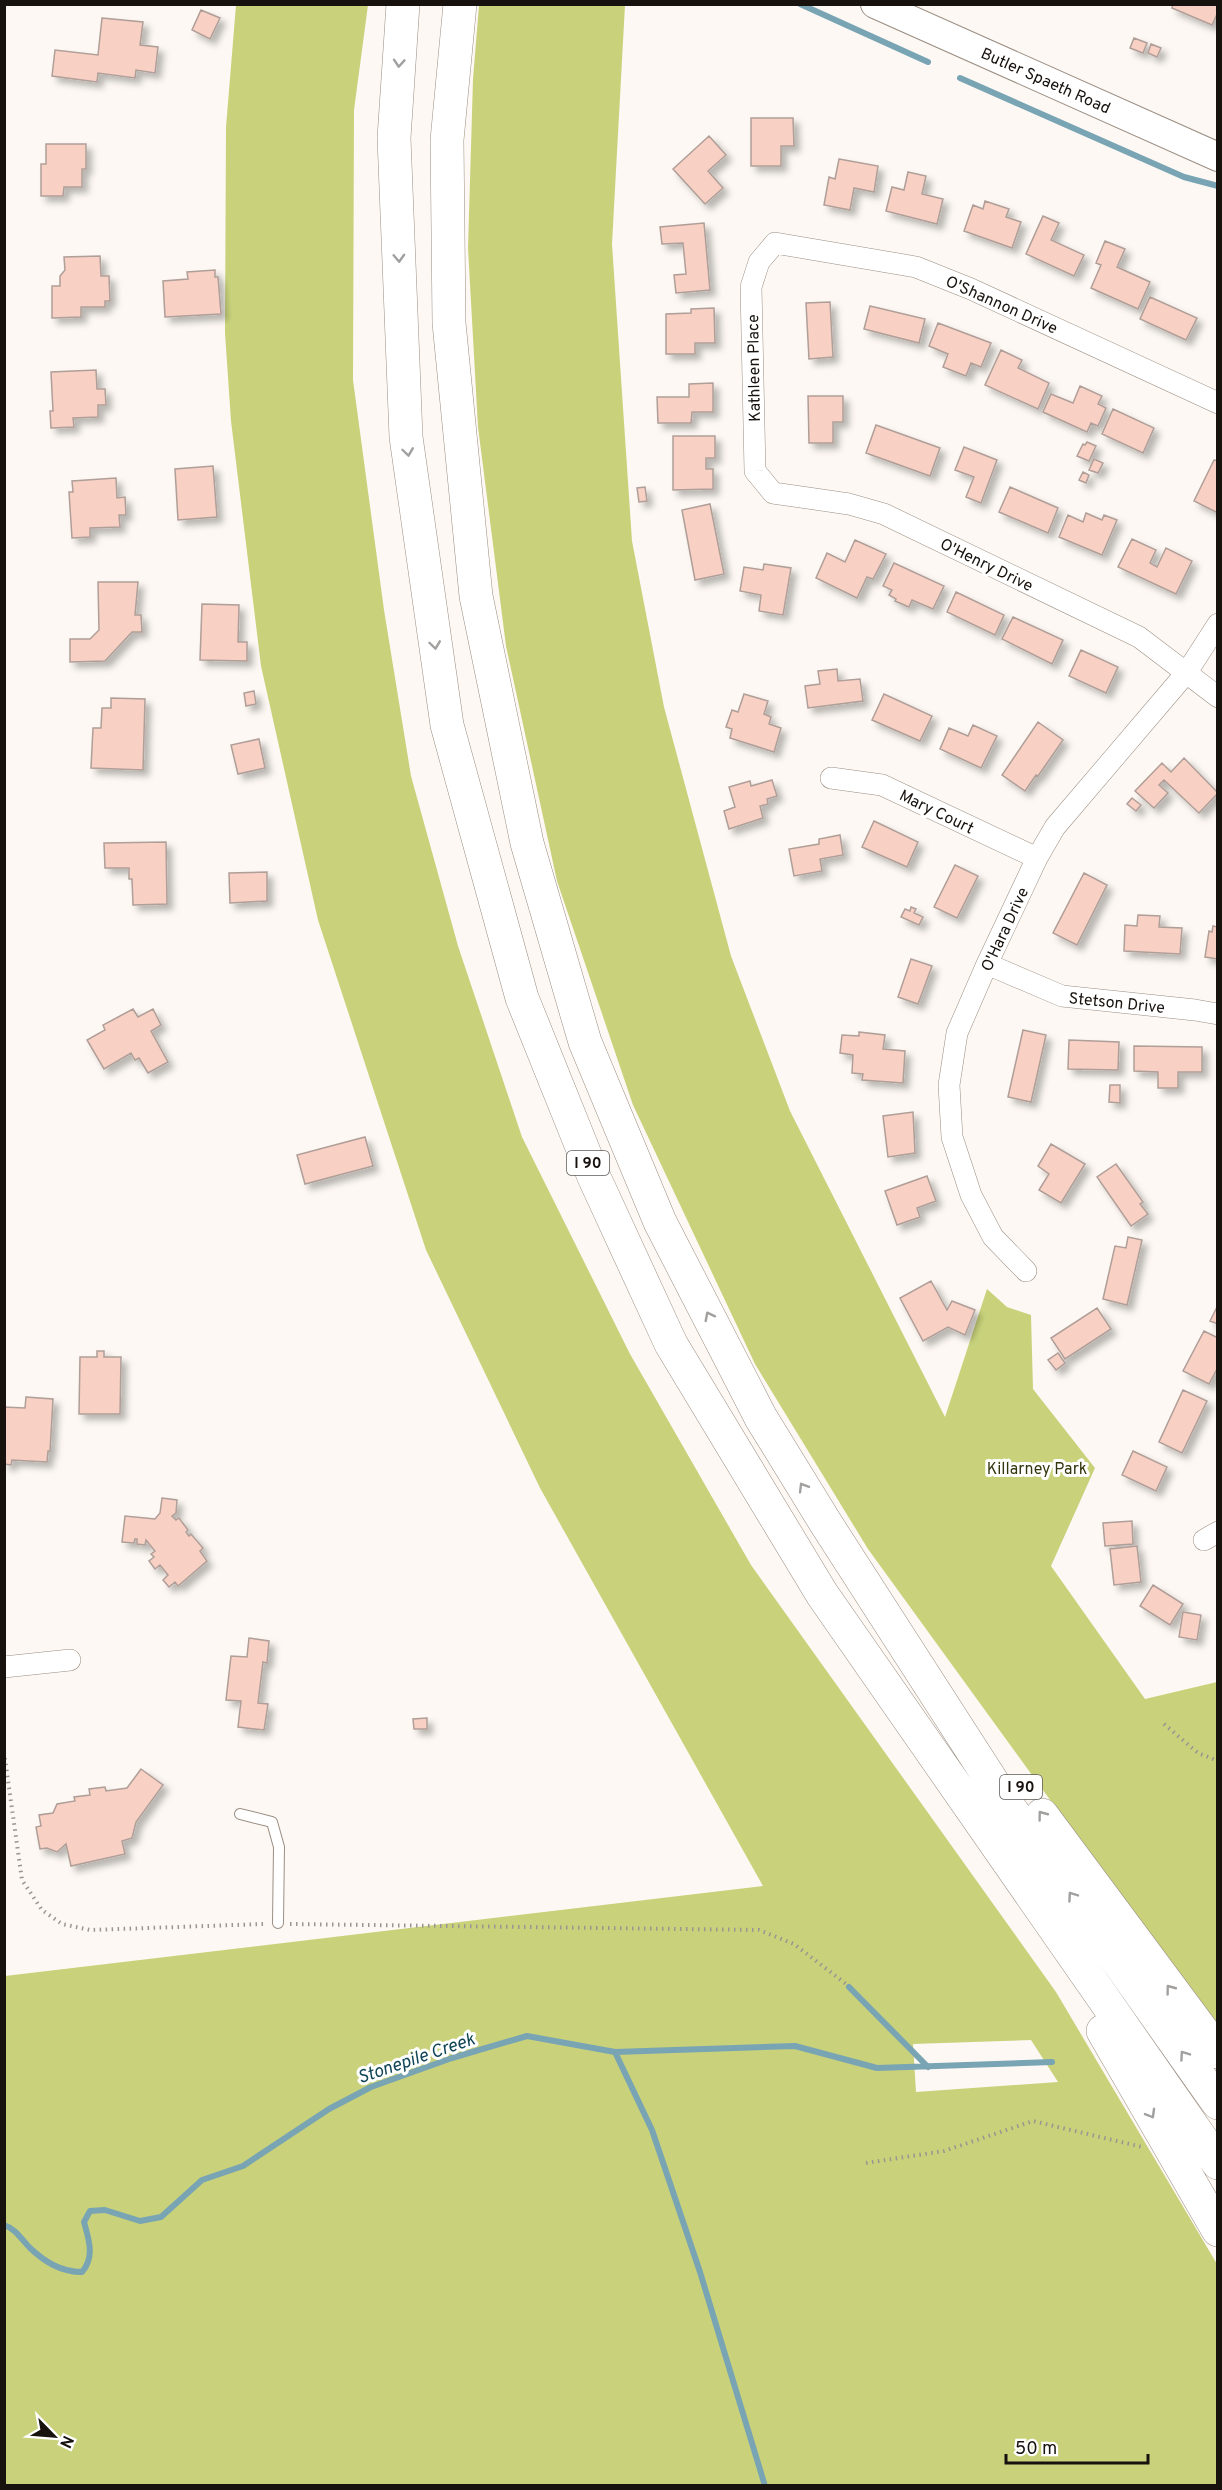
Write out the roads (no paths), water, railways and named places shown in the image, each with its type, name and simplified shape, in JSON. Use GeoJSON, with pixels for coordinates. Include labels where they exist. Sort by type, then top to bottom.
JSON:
{"type":"FeatureCollection","features":[{"type":"Feature","properties":{"kind":"highway","name":"I 90"},"geometry":{"type":"LineString","coordinates":[[404,4],[394,138],[406,437],[447,725],[522,998],[594,1177],[671,1344],[822,1594],[1218,2163]]}},
{"type":"Feature","properties":{"kind":"highway","name":"I 90"},"geometry":{"type":"LineString","coordinates":[[460,4],[447,140],[449,323],[476,596],[527,843],[585,1042],[660,1222],[761,1418],[825,1522],[1004,1800],[1218,2103]]}},
{"type":"Feature","properties":{"kind":"highway","name":"I 90"},"geometry":{"type":"LineString","coordinates":[[825,1522],[1218,2052]]}},
{"type":"Feature","properties":{"kind":"highway","name":"I 90"},"geometry":{"type":"LineString","coordinates":[[1070,1949],[1102,2030],[1218,2230]]}},
{"type":"Feature","properties":{"kind":"main road","name":"Butler Spaeth Road"},"geometry":{"type":"LineString","coordinates":[[875,4],[1218,157]]}},
{"type":"Feature","properties":{"kind":"street","name":"O'Shannon Drive"},"geometry":{"type":"LineString","coordinates":[[775,243],[916,267],[971,289],[1218,403]]}},
{"type":"Feature","properties":{"kind":"street","name":"Kathleen Place"},"geometry":{"type":"LineString","coordinates":[[773,493],[755,471],[751,287],[759,262],[775,243]]}},
{"type":"Feature","properties":{"kind":"street","name":"O'Henry Drive"},"geometry":{"type":"LineString","coordinates":[[773,493],[849,504],[884,514],[1139,637],[1218,697]]}},
{"type":"Feature","properties":{"kind":"street","name":"O'Hara Drive"},"geometry":{"type":"LineString","coordinates":[[1026,1271],[993,1237],[971,1195],[952,1137],[949,1085],[957,1033],[1037,858],[1055,827],[1187,672],[1218,624]]}},
{"type":"Feature","properties":{"kind":"street","name":"Mary Court"},"geometry":{"type":"LineString","coordinates":[[831,777],[882,785],[1037,858]]}},
{"type":"Feature","properties":{"kind":"street","name":"Stetson Drive"},"geometry":{"type":"LineString","coordinates":[[987,964],[1062,996],[1218,1014]]}},
{"type":"Feature","properties":{"kind":"street"},"geometry":{"type":"LineString","coordinates":[[4,1667],[70,1660]]}},
{"type":"Feature","properties":{"kind":"lane"},"geometry":{"type":"LineString","coordinates":[[240,1814],[273,1822],[279,1847],[278,1923]]}},
{"type":"Feature","properties":{"kind":"waterway"},"geometry":{"type":"LineString","coordinates":[[800,4],[928,62]]}},
{"type":"Feature","properties":{"kind":"waterway"},"geometry":{"type":"LineString","coordinates":[[960,78],[1184,177],[1218,186]]}},
{"type":"Feature","properties":{"kind":"waterway"},"geometry":{"type":"LineString","coordinates":[[849,1987],[928,2067]]}},
{"type":"Feature","properties":{"kind":"waterway","name":"Stonepile Creek"},"geometry":{"type":"LineString","coordinates":[[4,2225],[48,2262],[60,2268],[82,2272],[90,2254],[84,2222],[90,2211],[105,2210],[140,2221],[161,2217],[202,2180],[243,2166],[329,2109],[371,2087],[452,2058],[527,2036],[615,2052],[795,2046],[877,2068],[1052,2062]]}},
{"type":"Feature","properties":{"kind":"waterway"},"geometry":{"type":"LineString","coordinates":[[615,2052],[652,2130],[700,2272],[765,2486]]}},
{"type":"Feature","properties":{"kind":"park label","name":"Killarney Park"},"geometry":{"type":"Point","coordinates":[1037,1468]}}]}
